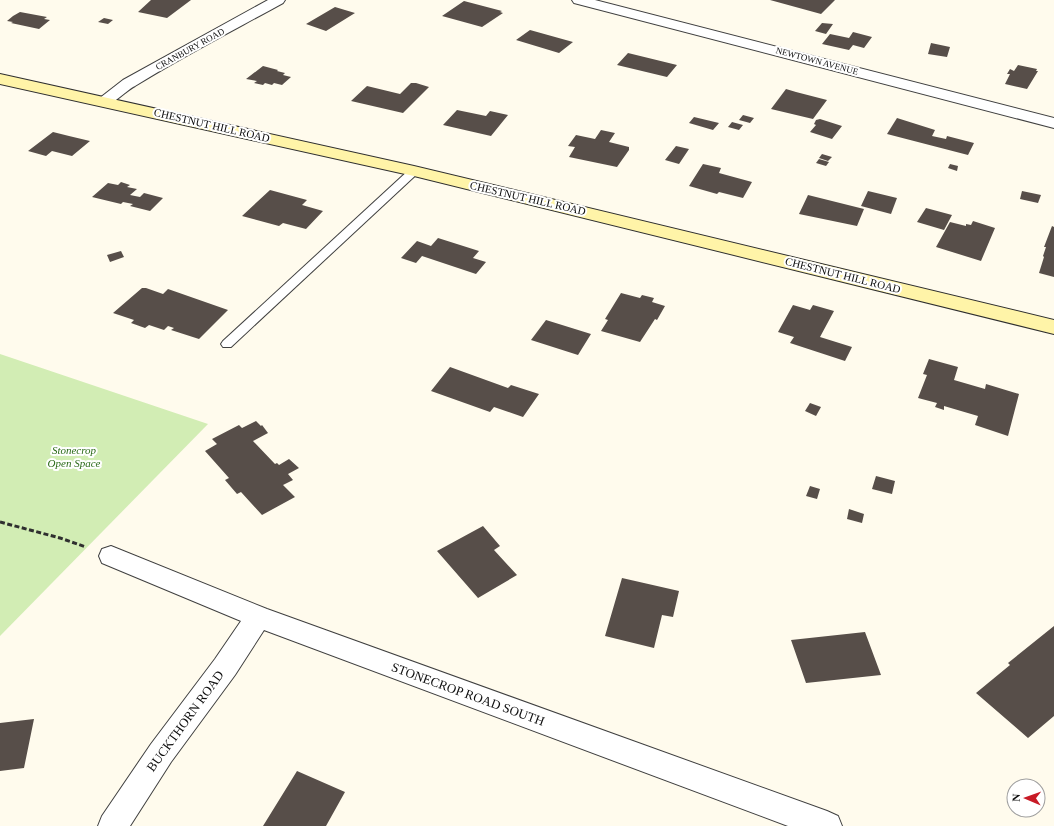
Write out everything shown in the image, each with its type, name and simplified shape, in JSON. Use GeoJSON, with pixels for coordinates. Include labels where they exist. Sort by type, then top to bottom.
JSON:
{"type":"FeatureCollection","features":[{"type":"Feature","properties":{"kind":"main road","name":"CHESTNUT HILL ROAD"},"geometry":{"type":"LineString","coordinates":[[0,79],[414,170],[1054,327]]}},
{"type":"Feature","properties":{"kind":"street","name":"CRANBURY ROAD"},"geometry":{"type":"LineString","coordinates":[[104,101],[128,83],[278,0]]}},
{"type":"Feature","properties":{"kind":"street","name":"NEWTOWN AVENUE"},"geometry":{"type":"LineString","coordinates":[[579,0],[1054,123]]}},
{"type":"Feature","properties":{"kind":"street","name":"STONECROP ROAD SOUTH"},"geometry":{"type":"LineString","coordinates":[[111,556],[258,617],[827,826]]}},
{"type":"Feature","properties":{"kind":"street","name":"BUCKTHORN ROAD"},"geometry":{"type":"LineString","coordinates":[[113,826],[161,753],[225,666],[258,617]]}},
{"type":"Feature","properties":{"kind":"lane"},"geometry":{"type":"LineString","coordinates":[[227,344],[295,284],[340,238],[414,170]]}},
{"type":"Feature","properties":{"kind":"path"},"geometry":{"type":"LineString","coordinates":[[0,522],[60,538],[111,556]]}},
{"type":"Feature","properties":{"kind":"green space","name":"Stonecrop Open Space"},"geometry":{"type":"Polygon","coordinates":[[[0,354],[208,424],[0,636],[0,354]]]}},
{"type":"Feature","properties":{"kind":"building"},"geometry":{"type":"Polygon","coordinates":[[[151,0],[191,0],[167,18],[138,12],[151,0]]]}},
{"type":"Feature","properties":{"kind":"building"},"geometry":{"type":"Polygon","coordinates":[[[770,0],[835,0],[821,14],[770,0]]]}},
{"type":"Feature","properties":{"kind":"building"},"geometry":{"type":"Polygon","coordinates":[[[464,1],[502,11],[500,12],[503,13],[482,27],[442,16],[464,1]]]}},
{"type":"Feature","properties":{"kind":"building"},"geometry":{"type":"Polygon","coordinates":[[[335,7],[355,13],[326,31],[306,24],[335,7]]]}},
{"type":"Feature","properties":{"kind":"building"},"geometry":{"type":"Polygon","coordinates":[[[20,12],[47,17],[44,19],[50,20],[39,29],[7,21],[20,12]]]}},
{"type":"Feature","properties":{"kind":"building"},"geometry":{"type":"Polygon","coordinates":[[[104,18],[113,20],[108,24],[98,22],[104,18]]]}},
{"type":"Feature","properties":{"kind":"building"},"geometry":{"type":"Polygon","coordinates":[[[822,23],[833,24],[826,34],[815,31],[822,23]]]}},
{"type":"Feature","properties":{"kind":"building"},"geometry":{"type":"Polygon","coordinates":[[[530,30],[573,42],[559,53],[516,40],[530,30]]]}},
{"type":"Feature","properties":{"kind":"building"},"geometry":{"type":"Polygon","coordinates":[[[853,32],[872,37],[864,48],[853,45],[849,50],[822,44],[830,34],[849,38],[853,32]]]}},
{"type":"Feature","properties":{"kind":"building"},"geometry":{"type":"Polygon","coordinates":[[[931,43],[950,47],[947,57],[928,54],[931,43]]]}},
{"type":"Feature","properties":{"kind":"building"},"geometry":{"type":"Polygon","coordinates":[[[628,53],[677,65],[667,77],[617,65],[628,53]]]}},
{"type":"Feature","properties":{"kind":"building"},"geometry":{"type":"Polygon","coordinates":[[[1018,65],[1037,69],[1036,71],[1038,71],[1027,89],[1005,84],[1010,74],[1007,74],[1010,69],[1014,71],[1018,65]]]}},
{"type":"Feature","properties":{"kind":"building"},"geometry":{"type":"Polygon","coordinates":[[[263,66],[278,70],[277,71],[285,73],[283,75],[291,77],[282,85],[265,83],[263,85],[254,83],[257,81],[246,79],[263,66]]]}},
{"type":"Feature","properties":{"kind":"building"},"geometry":{"type":"Polygon","coordinates":[[[411,83],[429,87],[403,113],[351,101],[367,86],[400,94],[411,83]]]}},
{"type":"Feature","properties":{"kind":"building"},"geometry":{"type":"Polygon","coordinates":[[[786,89],[827,100],[813,119],[771,109],[786,89]]]}},
{"type":"Feature","properties":{"kind":"building"},"geometry":{"type":"Polygon","coordinates":[[[457,110],[486,116],[490,111],[508,115],[491,136],[443,125],[457,110]]]}},
{"type":"Feature","properties":{"kind":"building"},"geometry":{"type":"Polygon","coordinates":[[[743,115],[754,118],[750,123],[739,120],[743,115]]]}},
{"type":"Feature","properties":{"kind":"building"},"geometry":{"type":"Polygon","coordinates":[[[694,117],[719,123],[713,130],[689,123],[694,117]]]}},
{"type":"Feature","properties":{"kind":"building"},"geometry":{"type":"Polygon","coordinates":[[[897,118],[935,130],[932,136],[946,139],[947,136],[974,143],[968,155],[887,134],[897,118]]]}},
{"type":"Feature","properties":{"kind":"building"},"geometry":{"type":"Polygon","coordinates":[[[820,119],[842,126],[832,139],[810,132],[816,125],[814,124],[816,120],[820,119]]]}},
{"type":"Feature","properties":{"kind":"building"},"geometry":{"type":"Polygon","coordinates":[[[732,122],[743,125],[739,130],[728,127],[732,122]]]}},
{"type":"Feature","properties":{"kind":"building"},"geometry":{"type":"Polygon","coordinates":[[[601,130],[615,133],[609,142],[629,147],[629,150],[617,167],[569,157],[575,147],[568,146],[576,135],[595,139],[601,130]]]}},
{"type":"Feature","properties":{"kind":"building"},"geometry":{"type":"Polygon","coordinates":[[[53,132],[90,141],[72,156],[52,151],[46,156],[28,151],[53,132]]]}},
{"type":"Feature","properties":{"kind":"building"},"geometry":{"type":"Polygon","coordinates":[[[676,146],[689,149],[679,164],[665,160],[676,146]]]}},
{"type":"Feature","properties":{"kind":"building"},"geometry":{"type":"Polygon","coordinates":[[[822,154],[832,157],[828,161],[819,158],[822,154]]]}},
{"type":"Feature","properties":{"kind":"building"},"geometry":{"type":"Polygon","coordinates":[[[819,159],[829,162],[826,166],[816,163],[819,159]]]}},
{"type":"Feature","properties":{"kind":"building"},"geometry":{"type":"Polygon","coordinates":[[[703,164],[721,168],[719,173],[752,182],[743,198],[719,192],[717,194],[689,186],[703,164]]]}},
{"type":"Feature","properties":{"kind":"building"},"geometry":{"type":"Polygon","coordinates":[[[950,164],[958,166],[957,171],[948,168],[950,164]]]}},
{"type":"Feature","properties":{"kind":"building"},"geometry":{"type":"Polygon","coordinates":[[[121,182],[130,185],[127,187],[137,189],[130,195],[140,197],[144,193],[163,198],[150,211],[130,206],[133,204],[123,202],[121,204],[92,197],[108,183],[118,185],[121,182]]]}},
{"type":"Feature","properties":{"kind":"building"},"geometry":{"type":"Polygon","coordinates":[[[270,190],[307,200],[302,205],[323,211],[306,229],[283,223],[279,226],[242,216],[270,190]]]}},
{"type":"Feature","properties":{"kind":"building"},"geometry":{"type":"Polygon","coordinates":[[[868,191],[897,198],[891,214],[861,206],[868,191]]]}},
{"type":"Feature","properties":{"kind":"building"},"geometry":{"type":"Polygon","coordinates":[[[1022,191],[1041,195],[1038,203],[1020,199],[1022,191]]]}},
{"type":"Feature","properties":{"kind":"building"},"geometry":{"type":"Polygon","coordinates":[[[808,195],[864,209],[857,226],[799,214],[808,195]]]}},
{"type":"Feature","properties":{"kind":"building"},"geometry":{"type":"Polygon","coordinates":[[[926,208],[952,215],[944,230],[917,222],[926,208]]]}},
{"type":"Feature","properties":{"kind":"building"},"geometry":{"type":"Polygon","coordinates":[[[973,221],[995,228],[981,261],[936,247],[950,222],[966,226],[966,224],[971,225],[973,221]]]}},
{"type":"Feature","properties":{"kind":"building"},"geometry":{"type":"Polygon","coordinates":[[[1052,226],[1054,227],[1054,277],[1039,273],[1046,247],[1044,247],[1052,226]]]}},
{"type":"Feature","properties":{"kind":"building"},"geometry":{"type":"Polygon","coordinates":[[[438,238],[479,251],[473,258],[486,262],[476,274],[422,256],[416,263],[401,258],[417,241],[431,246],[438,238]]]}},
{"type":"Feature","properties":{"kind":"building"},"geometry":{"type":"Polygon","coordinates":[[[121,251],[124,257],[110,262],[107,255],[121,251]]]}},
{"type":"Feature","properties":{"kind":"building"},"geometry":{"type":"Polygon","coordinates":[[[142,288],[163,294],[168,289],[228,310],[199,339],[171,330],[174,328],[168,326],[164,330],[149,325],[145,328],[131,323],[134,320],[113,313],[142,288]]]}},
{"type":"Feature","properties":{"kind":"building"},"geometry":{"type":"Polygon","coordinates":[[[621,293],[640,298],[642,295],[654,298],[652,302],[665,306],[657,320],[655,319],[640,342],[601,331],[608,320],[605,319],[621,293]]]}},
{"type":"Feature","properties":{"kind":"building"},"geometry":{"type":"Polygon","coordinates":[[[793,305],[810,310],[813,305],[834,311],[820,337],[852,347],[845,361],[790,343],[794,337],[778,332],[793,305]]]}},
{"type":"Feature","properties":{"kind":"building"},"geometry":{"type":"Polygon","coordinates":[[[546,320],[591,334],[578,355],[531,340],[546,320]]]}},
{"type":"Feature","properties":{"kind":"building"},"geometry":{"type":"Polygon","coordinates":[[[929,359],[958,367],[954,380],[985,389],[986,384],[1019,394],[1008,436],[975,425],[978,416],[944,406],[944,410],[935,407],[937,403],[918,398],[927,375],[923,374],[929,359]]]}},
{"type":"Feature","properties":{"kind":"building"},"geometry":{"type":"Polygon","coordinates":[[[450,367],[508,388],[511,385],[539,394],[523,417],[494,407],[490,412],[431,391],[450,367]]]}},
{"type":"Feature","properties":{"kind":"building"},"geometry":{"type":"Polygon","coordinates":[[[810,403],[821,407],[816,416],[805,411],[810,403]]]}},
{"type":"Feature","properties":{"kind":"building"},"geometry":{"type":"Polygon","coordinates":[[[256,421],[261,426],[262,425],[268,433],[253,441],[275,464],[277,463],[279,465],[289,459],[299,468],[288,474],[293,480],[283,485],[295,497],[262,515],[241,492],[237,494],[225,480],[229,478],[205,451],[217,444],[212,439],[239,425],[242,428],[256,421]]]}},
{"type":"Feature","properties":{"kind":"building"},"geometry":{"type":"Polygon","coordinates":[[[876,476],[895,481],[892,494],[872,489],[876,476]]]}},
{"type":"Feature","properties":{"kind":"building"},"geometry":{"type":"Polygon","coordinates":[[[810,486],[820,489],[817,499],[806,496],[810,486]]]}},
{"type":"Feature","properties":{"kind":"building"},"geometry":{"type":"Polygon","coordinates":[[[849,509],[864,514],[862,523],[847,519],[849,509]]]}},
{"type":"Feature","properties":{"kind":"building"},"geometry":{"type":"Polygon","coordinates":[[[483,526],[500,546],[494,550],[517,575],[478,598],[437,551],[483,526]]]}},
{"type":"Feature","properties":{"kind":"building"},"geometry":{"type":"Polygon","coordinates":[[[622,578],[679,591],[673,617],[662,615],[654,648],[605,636],[622,578]]]}},
{"type":"Feature","properties":{"kind":"building"},"geometry":{"type":"Polygon","coordinates":[[[1054,626],[1054,716],[1028,738],[976,693],[1010,665],[1008,663],[1054,626]]]}},
{"type":"Feature","properties":{"kind":"building"},"geometry":{"type":"Polygon","coordinates":[[[865,632],[881,675],[806,683],[791,640],[865,632]]]}},
{"type":"Feature","properties":{"kind":"building"},"geometry":{"type":"Polygon","coordinates":[[[34,719],[24,768],[0,771],[0,723],[34,719]]]}},
{"type":"Feature","properties":{"kind":"building"},"geometry":{"type":"Polygon","coordinates":[[[297,771],[345,792],[326,826],[263,826],[297,771]]]}}]}
